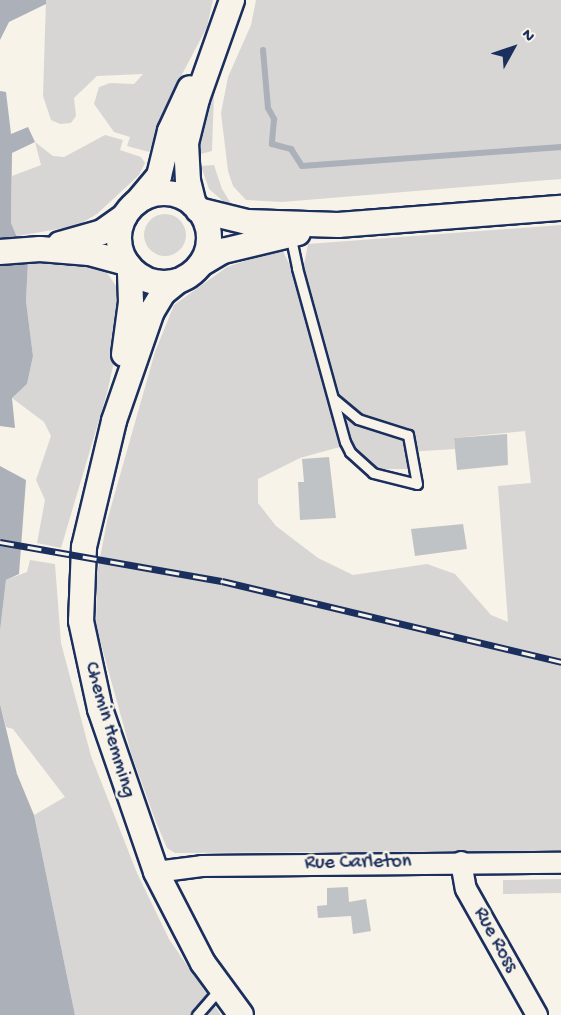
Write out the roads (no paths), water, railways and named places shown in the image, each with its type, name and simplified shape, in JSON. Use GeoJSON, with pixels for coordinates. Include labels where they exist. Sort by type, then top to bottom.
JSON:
{"type":"FeatureCollection","features":[{"type":"Feature","properties":{"kind":"street"},"geometry":{"type":"LineString","coordinates":[[201,264],[209,236],[196,207],[188,181],[186,143],[232,0]]}},
{"type":"Feature","properties":{"kind":"street"},"geometry":{"type":"LineString","coordinates":[[128,265],[120,242],[130,210],[159,176],[175,116],[210,63]]}},
{"type":"Feature","properties":{"kind":"street"},"geometry":{"type":"LineString","coordinates":[[40,249],[102,232],[130,210],[159,194],[182,197],[196,207],[231,219],[289,229]]}},
{"type":"Feature","properties":{"kind":"street"},"geometry":{"type":"LineString","coordinates":[[0,252],[40,249],[102,255],[128,265],[153,282],[178,280],[223,251],[289,229],[561,208]]}},
{"type":"Feature","properties":{"kind":"street","name":"Chemin Hemming"},"geometry":{"type":"LineString","coordinates":[[128,265],[129,324],[114,421],[84,547],[81,621],[100,709],[156,872],[183,927],[220,989],[241,1015]]}},
{"type":"Feature","properties":{"kind":"street","name":"Chemin Hemming"},"geometry":{"type":"LineString","coordinates":[[114,421],[152,311],[162,293],[178,280]]}},
{"type":"Feature","properties":{"kind":"street","name":"Rue Carleton"},"geometry":{"type":"LineString","coordinates":[[156,872],[202,866],[461,862],[561,863]]}},
{"type":"Feature","properties":{"kind":"street","name":"Rue Ross"},"geometry":{"type":"LineString","coordinates":[[461,862],[466,889],[537,1015]]}},
{"type":"Feature","properties":{"kind":"lane"},"geometry":{"type":"LineString","coordinates":[[289,229],[345,442],[354,459],[379,476],[417,484],[408,435],[358,419],[334,399]]}},
{"type":"Feature","properties":{"kind":"lane"},"geometry":{"type":"LineString","coordinates":[[197,1015],[220,989]]}},
{"type":"Feature","properties":{"kind":"waterway"},"geometry":{"type":"LineString","coordinates":[[263,50],[268,108],[274,119],[272,144],[291,149],[302,166],[561,147]]}},
{"type":"Feature","properties":{"kind":"railway"},"geometry":{"type":"LineString","coordinates":[[0,542],[222,581],[561,662]]}}]}
